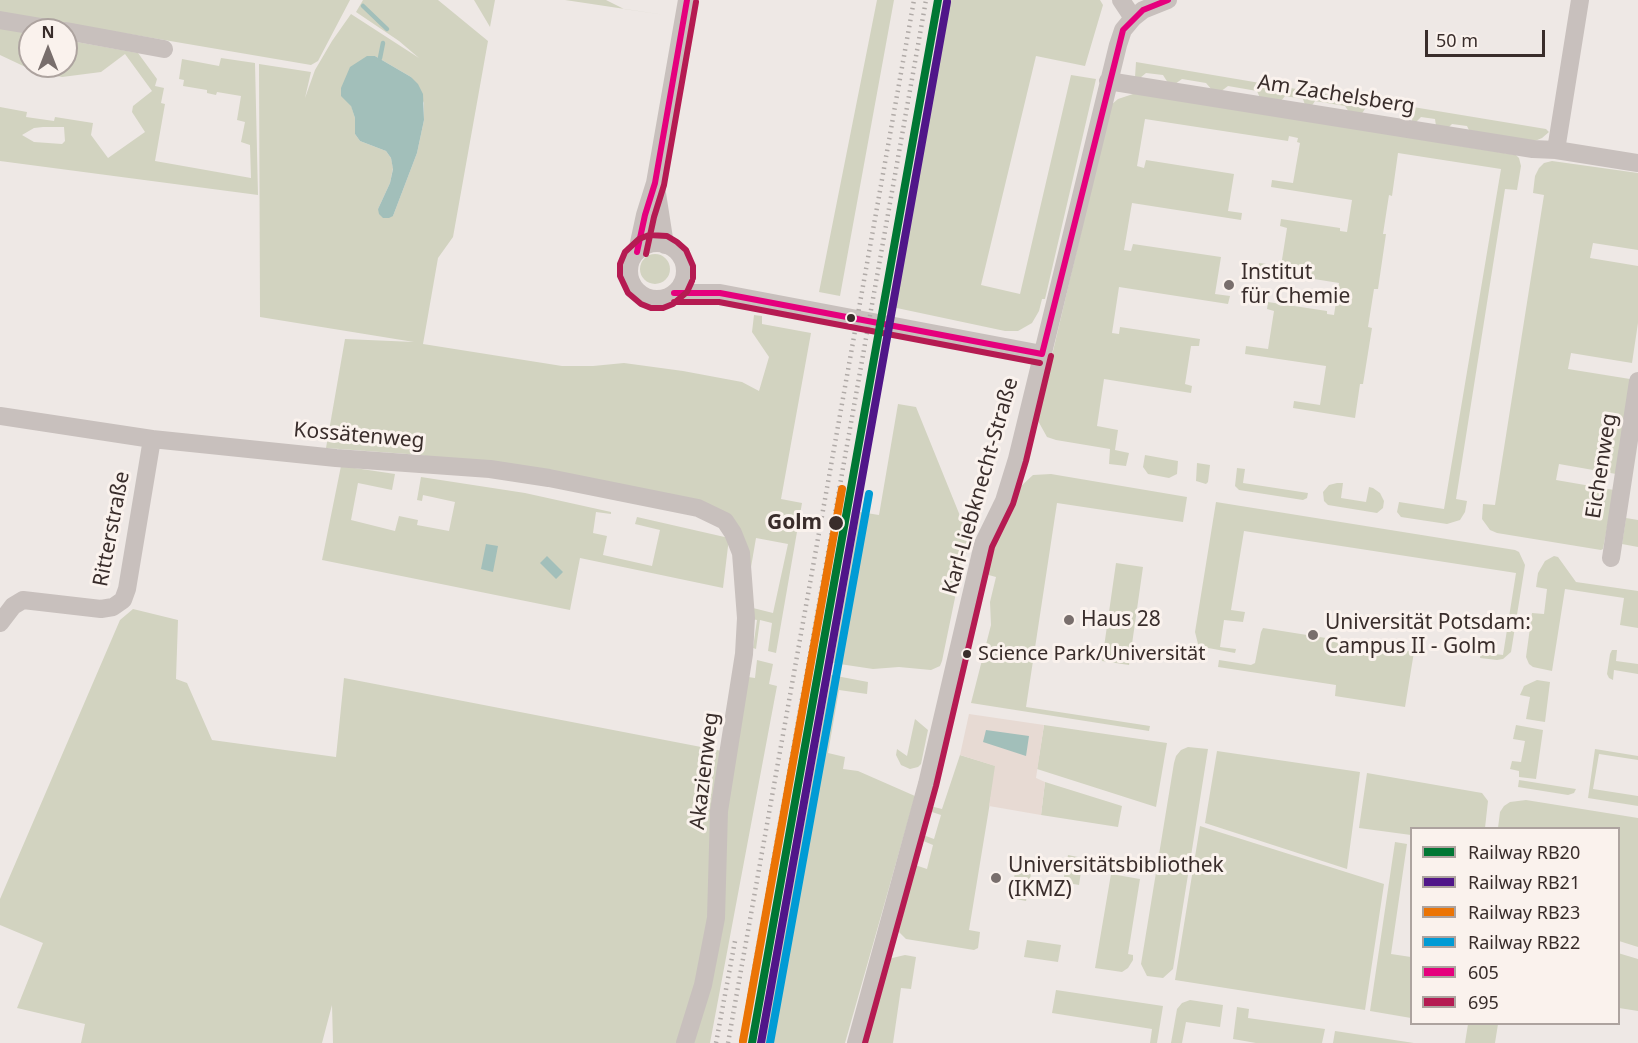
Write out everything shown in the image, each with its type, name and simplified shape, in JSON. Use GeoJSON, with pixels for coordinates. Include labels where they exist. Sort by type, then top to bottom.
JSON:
{"type":"FeatureCollection","features":[{"type":"Feature","properties":{"kind":"street"},"geometry":{"type":"LineString","coordinates":[[637,252],[650,244],[665,245],[678,254],[684,268],[684,278],[674,293],[661,299],[646,297],[635,288],[629,274],[629,266],[637,252],[655,183],[687,0]]}},
{"type":"Feature","properties":{"kind":"street"},"geometry":{"type":"LineString","coordinates":[[1121,0],[1133,18],[1143,10],[1168,0]]}},
{"type":"Feature","properties":{"kind":"street"},"geometry":{"type":"LineString","coordinates":[[1556,150],[1580,0]]}},
{"type":"Feature","properties":{"kind":"street","name":"Karl-Liebknecht-Straße"},"geometry":{"type":"LineString","coordinates":[[856,1043],[927,784],[983,544],[1004,501],[1017,459],[1108,81],[1123,30],[1133,18]]}},
{"type":"Feature","properties":{"kind":"street"},"geometry":{"type":"LineString","coordinates":[[0,20],[18,23]]}},
{"type":"Feature","properties":{"kind":"street"},"geometry":{"type":"LineString","coordinates":[[78,33],[164,49]]}},
{"type":"Feature","properties":{"kind":"street","name":"Am Zachelsberg"},"geometry":{"type":"LineString","coordinates":[[1108,81],[1533,149],[1556,150],[1638,163]]}},
{"type":"Feature","properties":{"kind":"street"},"geometry":{"type":"LineString","coordinates":[[655,183],[665,245]]}},
{"type":"Feature","properties":{"kind":"street"},"geometry":{"type":"LineString","coordinates":[[684,268],[720,293]]}},
{"type":"Feature","properties":{"kind":"street"},"geometry":{"type":"LineString","coordinates":[[674,293],[720,293],[1042,354]]}},
{"type":"Feature","properties":{"kind":"street","name":"Eichenweg"},"geometry":{"type":"LineString","coordinates":[[1611,558],[1638,381]]}},
{"type":"Feature","properties":{"kind":"street","name":"Kossätenweg"},"geometry":{"type":"LineString","coordinates":[[0,416],[152,439],[336,458],[490,469],[549,478],[698,508],[712,513]]}},
{"type":"Feature","properties":{"kind":"street","name":"Ritterstraße"},"geometry":{"type":"LineString","coordinates":[[0,623],[3,616],[23,600],[101,609],[113,607],[123,600],[127,589],[152,439]]}},
{"type":"Feature","properties":{"kind":"street","name":"Akazienweg"},"geometry":{"type":"LineString","coordinates":[[685,1043],[703,985],[716,918],[719,811],[744,654],[745,596],[741,553],[734,533],[725,521],[712,513]]}},
{"type":"Feature","properties":{"kind":"green space"},"geometry":{"type":"Polygon","coordinates":[[[0,0],[350,0],[318,61],[311,65],[78,25],[78,18],[35,18],[0,12],[0,0]]]}},
{"type":"Feature","properties":{"kind":"green space"},"geometry":{"type":"Polygon","coordinates":[[[363,0],[438,0],[488,41],[453,237],[438,258],[423,344],[562,366],[624,363],[683,371],[742,382],[759,391],[769,357],[752,332],[754,315],[762,316],[762,324],[811,333],[781,499],[802,503],[776,653],[768,651],[772,623],[760,620],[756,649],[753,648],[757,620],[746,618],[726,521],[421,455],[326,448],[345,339],[414,342],[260,317],[259,64],[311,72],[305,98],[315,70],[351,14],[419,58],[399,41],[356,12],[363,0]],[[375,56],[351,105],[355,118],[355,134],[360,141],[386,151],[391,158],[393,168],[390,183],[378,209],[393,216],[417,153],[424,120],[424,103],[411,77],[375,56]],[[756,538],[750,573],[753,608],[773,613],[788,544],[756,538]]]}},
{"type":"Feature","properties":{"kind":"green space"},"geometry":{"type":"Polygon","coordinates":[[[474,0],[495,0],[490,27],[474,0]]]}},
{"type":"Feature","properties":{"kind":"green space"},"geometry":{"type":"Polygon","coordinates":[[[565,0],[606,0],[624,9],[565,0]]]}},
{"type":"Feature","properties":{"kind":"green space"},"geometry":{"type":"Polygon","coordinates":[[[877,0],[894,0],[840,296],[819,292],[877,0]]]}},
{"type":"Feature","properties":{"kind":"green space"},"geometry":{"type":"Polygon","coordinates":[[[946,0],[1100,0],[1103,5],[1085,66],[1036,56],[981,285],[1020,294],[1071,75],[1096,79],[1045,299],[1042,299],[1039,311],[1032,323],[1018,331],[1005,331],[892,307],[946,0]]]}},
{"type":"Feature","properties":{"kind":"green space"},"geometry":{"type":"Polygon","coordinates":[[[0,28],[18,31],[18,63],[0,55],[0,28]]]}},
{"type":"Feature","properties":{"kind":"green space"},"geometry":{"type":"Polygon","coordinates":[[[78,42],[138,53],[157,79],[155,86],[164,88],[161,103],[165,104],[155,161],[251,178],[250,145],[241,142],[245,122],[237,120],[241,96],[217,92],[216,95],[207,93],[207,90],[183,86],[184,80],[179,79],[182,59],[219,66],[221,58],[255,63],[258,195],[0,161],[0,107],[27,112],[26,117],[54,121],[55,117],[93,123],[91,135],[108,158],[145,132],[132,112],[133,106],[152,91],[125,54],[101,72],[78,75],[78,42]],[[64,127],[34,128],[22,135],[34,142],[62,144],[65,141],[64,127]]]}},
{"type":"Feature","properties":{"kind":"green space"},"geometry":{"type":"Polygon","coordinates":[[[1136,62],[1370,101],[1361,115],[1349,112],[1345,106],[1315,101],[1311,107],[1305,105],[1303,99],[1285,96],[1281,101],[1260,98],[1257,91],[1228,86],[1220,92],[1212,90],[1206,83],[1182,79],[1175,84],[1168,83],[1163,75],[1146,73],[1140,78],[1135,77],[1136,62]]]}},
{"type":"Feature","properties":{"kind":"green space"},"geometry":{"type":"Polygon","coordinates":[[[1136,93],[1516,155],[1519,158],[1521,166],[1517,190],[1505,189],[1456,499],[1467,501],[1465,512],[1460,520],[1447,524],[1401,517],[1397,512],[1399,502],[1444,509],[1501,169],[1398,153],[1392,196],[1389,195],[1383,234],[1386,234],[1378,289],[1374,289],[1368,327],[1372,328],[1363,384],[1360,384],[1355,418],[1293,408],[1294,401],[1320,405],[1326,366],[1245,354],[1246,346],[1268,349],[1274,311],[1267,309],[1268,302],[1327,311],[1327,314],[1334,315],[1339,283],[1258,270],[1259,263],[1281,266],[1287,228],[1280,226],[1281,219],[1340,228],[1340,231],[1347,232],[1352,200],[1271,187],[1272,180],[1293,183],[1300,143],[1297,142],[1298,138],[1289,136],[1288,141],[1145,119],[1137,166],[1144,168],[1146,160],[1234,174],[1228,211],[1242,213],[1241,220],[1132,203],[1124,250],[1131,251],[1133,244],[1221,257],[1215,294],[1230,296],[1228,304],[1119,287],[1112,333],[1119,334],[1120,327],[1200,339],[1199,346],[1191,346],[1185,384],[1192,386],[1191,393],[1104,379],[1097,426],[1118,430],[1115,450],[1129,453],[1126,466],[1109,464],[1110,449],[1047,437],[1037,419],[1111,105],[1118,99],[1136,93]]]}},
{"type":"Feature","properties":{"kind":"green space"},"geometry":{"type":"Polygon","coordinates":[[[1413,107],[1546,129],[1549,132],[1535,141],[1470,132],[1467,126],[1452,124],[1448,128],[1436,126],[1435,119],[1421,117],[1415,123],[1412,122],[1413,107]]]}},
{"type":"Feature","properties":{"kind":"green space"},"geometry":{"type":"Polygon","coordinates":[[[1552,161],[1638,173],[1638,250],[1593,243],[1590,258],[1638,266],[1638,323],[1632,363],[1571,353],[1568,369],[1630,379],[1616,474],[1559,464],[1556,480],[1614,490],[1601,550],[1497,533],[1490,530],[1482,519],[1483,504],[1495,505],[1544,195],[1533,193],[1535,176],[1544,163],[1552,161]]]}},
{"type":"Feature","properties":{"kind":"green space"},"geometry":{"type":"Polygon","coordinates":[[[655,254],[661,255],[669,263],[669,275],[661,283],[655,284],[649,283],[641,275],[640,269],[641,263],[649,255],[655,254]]]}},
{"type":"Feature","properties":{"kind":"green space"},"geometry":{"type":"Polygon","coordinates":[[[898,404],[916,407],[971,543],[964,554],[942,661],[940,666],[931,670],[899,667],[873,669],[833,663],[860,512],[879,515],[898,404]]]}},
{"type":"Feature","properties":{"kind":"green space"},"geometry":{"type":"Polygon","coordinates":[[[1145,455],[1178,461],[1177,474],[1169,478],[1148,474],[1143,467],[1145,455]]]}},
{"type":"Feature","properties":{"kind":"green space"},"geometry":{"type":"Polygon","coordinates":[[[1197,463],[1210,465],[1206,484],[1196,481],[1197,463]]]}},
{"type":"Feature","properties":{"kind":"green space"},"geometry":{"type":"Polygon","coordinates":[[[341,466],[395,474],[392,490],[358,483],[351,520],[395,531],[399,516],[418,520],[417,525],[449,531],[455,502],[423,495],[422,501],[417,500],[421,477],[525,493],[611,512],[611,514],[596,512],[593,533],[607,536],[603,555],[652,566],[660,530],[635,524],[637,517],[729,538],[723,588],[580,558],[570,610],[322,560],[341,466]]]}},
{"type":"Feature","properties":{"kind":"green space"},"geometry":{"type":"Polygon","coordinates":[[[1237,468],[1245,469],[1243,483],[1308,493],[1307,498],[1303,500],[1239,490],[1235,486],[1237,468]]]}},
{"type":"Feature","properties":{"kind":"green space"},"geometry":{"type":"Polygon","coordinates":[[[1051,474],[1187,497],[1183,522],[1057,503],[1026,707],[1150,726],[1149,731],[971,703],[991,625],[990,602],[996,577],[985,574],[990,555],[1020,487],[1033,475],[1051,474]]]}},
{"type":"Feature","properties":{"kind":"green space"},"geometry":{"type":"Polygon","coordinates":[[[1343,483],[1341,498],[1366,502],[1369,487],[1373,488],[1380,493],[1384,501],[1383,508],[1377,513],[1328,505],[1324,501],[1323,492],[1329,485],[1343,483]]]}},
{"type":"Feature","properties":{"kind":"green space"},"geometry":{"type":"Polygon","coordinates":[[[1216,502],[1519,552],[1525,565],[1511,652],[1503,659],[1480,658],[1481,652],[1503,655],[1516,573],[1244,531],[1231,610],[1245,612],[1243,622],[1224,620],[1220,647],[1236,649],[1235,653],[1203,647],[1198,644],[1195,632],[1216,502]]]}},
{"type":"Feature","properties":{"kind":"green space"},"geometry":{"type":"Polygon","coordinates":[[[1626,518],[1638,520],[1638,547],[1622,544],[1626,518]]]}},
{"type":"Feature","properties":{"kind":"green space"},"geometry":{"type":"Polygon","coordinates":[[[1554,556],[1558,557],[1576,582],[1638,591],[1638,628],[1620,625],[1624,598],[1565,589],[1552,671],[1533,667],[1526,657],[1532,613],[1544,614],[1547,589],[1536,587],[1538,573],[1545,561],[1554,556]]]}},
{"type":"Feature","properties":{"kind":"green space"},"geometry":{"type":"Polygon","coordinates":[[[1116,563],[1143,567],[1129,665],[1102,661],[1116,563]]]}},
{"type":"Feature","properties":{"kind":"green space"},"geometry":{"type":"Polygon","coordinates":[[[133,609],[178,620],[176,679],[187,683],[212,740],[336,757],[344,678],[727,752],[716,918],[681,1043],[333,1043],[332,1005],[322,1043],[81,1043],[85,1024],[17,1008],[43,943],[0,925],[0,899],[120,620],[133,609]]]}},
{"type":"Feature","properties":{"kind":"green space"},"geometry":{"type":"Polygon","coordinates":[[[1263,628],[1414,652],[1405,707],[1335,696],[1336,685],[1218,667],[1219,660],[1251,665],[1255,663],[1263,628]]]}},
{"type":"Feature","properties":{"kind":"green space"},"geometry":{"type":"Polygon","coordinates":[[[1612,650],[1617,650],[1616,661],[1638,664],[1638,674],[1614,670],[1613,680],[1609,678],[1607,674],[1612,650]]]}},
{"type":"Feature","properties":{"kind":"green space"},"geometry":{"type":"Polygon","coordinates":[[[757,660],[773,664],[769,684],[777,686],[710,1043],[692,1043],[727,802],[748,677],[755,678],[757,660]]]}},
{"type":"Feature","properties":{"kind":"green space"},"geometry":{"type":"Polygon","coordinates":[[[831,675],[868,682],[867,694],[839,690],[828,753],[845,757],[843,769],[858,771],[915,796],[845,1043],[765,1043],[831,675]]]}},
{"type":"Feature","properties":{"kind":"green space"},"geometry":{"type":"Polygon","coordinates":[[[1537,680],[1550,682],[1545,722],[1526,719],[1530,697],[1520,695],[1524,686],[1537,680]]]}},
{"type":"Feature","properties":{"kind":"green space"},"geometry":{"type":"Polygon","coordinates":[[[915,719],[928,730],[921,764],[910,769],[901,765],[896,755],[897,749],[907,756],[915,719]]]}},
{"type":"Feature","properties":{"kind":"green space"},"geometry":{"type":"Polygon","coordinates":[[[1044,725],[1167,743],[1156,807],[1037,769],[1044,725]]]}},
{"type":"Feature","properties":{"kind":"green space"},"geometry":{"type":"Polygon","coordinates":[[[1516,725],[1543,730],[1536,779],[1519,777],[1519,771],[1510,769],[1512,761],[1521,762],[1525,741],[1513,739],[1516,725]]]}},
{"type":"Feature","properties":{"kind":"green space"},"geometry":{"type":"Polygon","coordinates":[[[1188,747],[1208,749],[1173,969],[1163,978],[1147,976],[1141,964],[1174,763],[1181,750],[1188,747]]]}},
{"type":"Feature","properties":{"kind":"green space"},"geometry":{"type":"Polygon","coordinates":[[[1595,749],[1638,756],[1638,760],[1599,754],[1593,789],[1638,796],[1638,806],[1588,798],[1595,749]]]}},
{"type":"Feature","properties":{"kind":"green space"},"geometry":{"type":"Polygon","coordinates":[[[1217,751],[1360,772],[1347,869],[1205,823],[1217,751]]]}},
{"type":"Feature","properties":{"kind":"green space"},"geometry":{"type":"Polygon","coordinates":[[[960,755],[996,766],[969,930],[980,932],[978,948],[974,950],[906,939],[899,932],[915,865],[927,869],[933,845],[921,840],[923,835],[934,839],[941,815],[929,811],[930,806],[942,809],[960,755]]]}},
{"type":"Feature","properties":{"kind":"green space"},"geometry":{"type":"Polygon","coordinates":[[[1367,773],[1482,793],[1488,801],[1485,827],[1410,827],[1410,835],[1359,828],[1367,773]]]}},
{"type":"Feature","properties":{"kind":"green space"},"geometry":{"type":"Polygon","coordinates":[[[1519,780],[1576,789],[1574,793],[1568,795],[1518,787],[1519,780]]]}},
{"type":"Feature","properties":{"kind":"green space"},"geometry":{"type":"Polygon","coordinates":[[[1045,782],[1122,806],[1118,827],[1041,815],[1045,782]]]}},
{"type":"Feature","properties":{"kind":"green space"},"geometry":{"type":"Polygon","coordinates":[[[1526,800],[1638,818],[1638,947],[1620,941],[1620,827],[1498,827],[1500,812],[1510,802],[1526,800]]]}},
{"type":"Feature","properties":{"kind":"green space"},"geometry":{"type":"Polygon","coordinates":[[[1200,826],[1384,884],[1365,1010],[1175,980],[1200,826]]]}},
{"type":"Feature","properties":{"kind":"green space"},"geometry":{"type":"Polygon","coordinates":[[[1395,842],[1407,844],[1391,954],[1410,957],[1410,1018],[1370,1011],[1395,842]]]}},
{"type":"Feature","properties":{"kind":"green space"},"geometry":{"type":"Polygon","coordinates":[[[1068,855],[1083,858],[1079,885],[1063,882],[1068,855]]]}},
{"type":"Feature","properties":{"kind":"green space"},"geometry":{"type":"Polygon","coordinates":[[[1015,872],[1031,874],[1026,901],[1011,898],[1015,872]]]}},
{"type":"Feature","properties":{"kind":"green space"},"geometry":{"type":"Polygon","coordinates":[[[1111,874],[1140,879],[1128,954],[1133,955],[1133,960],[1122,972],[1095,968],[1111,874]]]}},
{"type":"Feature","properties":{"kind":"green space"},"geometry":{"type":"Polygon","coordinates":[[[1027,940],[1061,945],[1058,962],[1024,957],[1027,940]]]}},
{"type":"Feature","properties":{"kind":"green space"},"geometry":{"type":"Polygon","coordinates":[[[1620,954],[1638,959],[1638,1011],[1620,1008],[1620,954]]]}},
{"type":"Feature","properties":{"kind":"green space"},"geometry":{"type":"Polygon","coordinates":[[[905,955],[916,957],[911,989],[901,988],[893,1043],[864,1043],[888,959],[905,955]]]}},
{"type":"Feature","properties":{"kind":"green space"},"geometry":{"type":"Polygon","coordinates":[[[1056,990],[1163,1006],[1157,1043],[1150,1043],[1152,1029],[1052,1013],[1056,990]]]}},
{"type":"Feature","properties":{"kind":"green space"},"geometry":{"type":"Polygon","coordinates":[[[1190,1000],[1223,1005],[1220,1027],[1186,1022],[1182,1043],[1171,1043],[1177,1009],[1182,1003],[1190,1000]]]}},
{"type":"Feature","properties":{"kind":"green space"},"geometry":{"type":"Polygon","coordinates":[[[1237,1007],[1249,1009],[1248,1018],[1325,1029],[1322,1043],[1256,1043],[1233,1039],[1237,1007]]]}},
{"type":"Feature","properties":{"kind":"green space"},"geometry":{"type":"Polygon","coordinates":[[[1468,1025],[1498,1025],[1495,1043],[1465,1043],[1468,1025]]]}},
{"type":"Feature","properties":{"kind":"green space"},"geometry":{"type":"Polygon","coordinates":[[[1335,1031],[1414,1043],[1333,1043],[1335,1031]]]}},
{"type":"Feature","properties":{"kind":"shaded area"},"geometry":{"type":"Polygon","coordinates":[[[969,714],[1044,725],[1036,778],[1045,782],[1041,815],[989,806],[995,766],[960,755],[969,714]]]}},
{"type":"Feature","properties":{"kind":"water"},"geometry":{"type":"Polygon","coordinates":[[[367,56],[375,56],[411,77],[423,94],[424,120],[417,153],[393,216],[389,218],[383,218],[378,209],[390,183],[393,169],[391,158],[386,151],[360,141],[355,134],[355,118],[351,106],[341,96],[341,88],[350,67],[367,56]]]}},
{"type":"Feature","properties":{"kind":"water"},"geometry":{"type":"Polygon","coordinates":[[[486,544],[498,546],[493,572],[481,569],[486,544]]]}},
{"type":"Feature","properties":{"kind":"water"},"geometry":{"type":"Polygon","coordinates":[[[547,556],[563,572],[556,579],[540,563],[547,556]]]}},
{"type":"Feature","properties":{"kind":"water"},"geometry":{"type":"Polygon","coordinates":[[[986,730],[1029,736],[1026,756],[983,742],[986,730]]]}},
{"type":"Feature","properties":{"kind":"waterway"},"geometry":{"type":"LineString","coordinates":[[363,6],[387,29]]}},
{"type":"Feature","properties":{"kind":"waterway"},"geometry":{"type":"LineString","coordinates":[[380,58],[383,43]]}},
{"type":"Feature","properties":{"kind":"railway"},"geometry":{"type":"LineString","coordinates":[[728,1043],[914,0]]}},
{"type":"Feature","properties":{"kind":"railway"},"geometry":{"type":"LineString","coordinates":[[741,1043],[926,0]]}},
{"type":"Feature","properties":{"kind":"railway"},"geometry":{"type":"LineString","coordinates":[[716,1043],[735,941]]}},
{"type":"Feature","properties":{"kind":"rail line","name":"RB20"},"geometry":{"type":"LineString","coordinates":[[752,1043],[938,0]]}},
{"type":"Feature","properties":{"kind":"rail line","name":"RB21"},"geometry":{"type":"LineString","coordinates":[[761,1043],[947,2]]}},
{"type":"Feature","properties":{"kind":"rail line","name":"RB23"},"geometry":{"type":"LineString","coordinates":[[743,1041],[842,489]]}},
{"type":"Feature","properties":{"kind":"rail line","name":"RB22"},"geometry":{"type":"LineString","coordinates":[[770,1043],[869,494]]}},
{"type":"Feature","properties":{"kind":"transit line","name":"605"},"geometry":{"type":"LineString","coordinates":[[637,252],[655,183],[687,0]]}},
{"type":"Feature","properties":{"kind":"transit line","name":"605"},"geometry":{"type":"LineString","coordinates":[[1042,354],[1123,30],[1143,10],[1168,0]]}},
{"type":"Feature","properties":{"kind":"transit line","name":"695"},"geometry":{"type":"LineString","coordinates":[[646,254],[664,185],[696,2]]}},
{"type":"Feature","properties":{"kind":"transit line","name":"695"},"geometry":{"type":"LineString","coordinates":[[692,281],[687,292],[673,304],[663,308],[651,308],[641,304],[628,293],[620,276],[620,264],[625,252],[639,239],[649,235],[667,236],[686,250],[693,266],[693,278]]}},
{"type":"Feature","properties":{"kind":"transit line","name":"605"},"geometry":{"type":"LineString","coordinates":[[674,293],[720,293],[1042,354]]}},
{"type":"Feature","properties":{"kind":"transit line","name":"695"},"geometry":{"type":"LineString","coordinates":[[674,302],[719,302],[1040,363]]}},
{"type":"Feature","properties":{"kind":"transit line","name":"695"},"geometry":{"type":"LineString","coordinates":[[865,1043],[936,786],[992,547],[1013,504],[1026,461],[1051,356]]}},
{"type":"Feature","properties":{"kind":"place","name":"Institut für Chemie"},"geometry":{"type":"Point","coordinates":[1229,285]}},
{"type":"Feature","properties":{"kind":"place","name":"Golm"},"geometry":{"type":"Point","coordinates":[836,523]}},
{"type":"Feature","properties":{"kind":"place","name":"Haus 28"},"geometry":{"type":"Point","coordinates":[1069,620]}},
{"type":"Feature","properties":{"kind":"place","name":"Universität Potsdam: Campus II - Golm"},"geometry":{"type":"Point","coordinates":[1313,635]}},
{"type":"Feature","properties":{"kind":"place","name":"Science Park/Universität"},"geometry":{"type":"Point","coordinates":[967,654]}},
{"type":"Feature","properties":{"kind":"place","name":"Universitätsbibliothek (IKMZ)"},"geometry":{"type":"Point","coordinates":[996,878]}}]}
